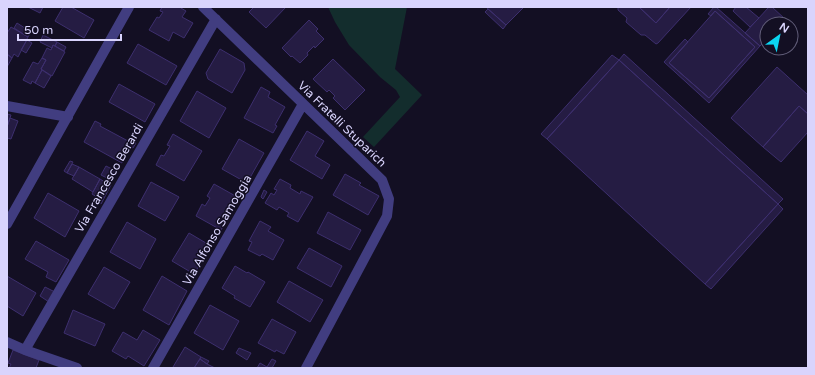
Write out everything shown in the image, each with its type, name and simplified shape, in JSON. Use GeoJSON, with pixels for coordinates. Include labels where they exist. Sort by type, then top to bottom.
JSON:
{"type":"FeatureCollection","features":[{"type":"Feature","properties":{"kind":"street"},"geometry":{"type":"LineString","coordinates":[[7,224],[129,7]]}},
{"type":"Feature","properties":{"kind":"street","name":"Via Fratelli Stuparich"},"geometry":{"type":"LineString","coordinates":[[203,7],[382,180],[389,199],[388,216],[306,368]]}},
{"type":"Feature","properties":{"kind":"street","name":"Via Francesco Berardi"},"geometry":{"type":"LineString","coordinates":[[25,350],[216,19]]}},
{"type":"Feature","properties":{"kind":"street","name":"Via Alfonso Samoggia"},"geometry":{"type":"LineString","coordinates":[[153,368],[304,104]]}},
{"type":"Feature","properties":{"kind":"street"},"geometry":{"type":"LineString","coordinates":[[7,106],[68,117]]}},
{"type":"Feature","properties":{"kind":"street"},"geometry":{"type":"LineString","coordinates":[[7,342],[25,350],[77,368]]}},
{"type":"Feature","properties":{"kind":"green space"},"geometry":{"type":"Polygon","coordinates":[[[328,7],[407,7],[395,69],[422,95],[374,147],[363,137],[400,97],[396,90],[380,77],[349,45],[328,7]]]}},
{"type":"Feature","properties":{"kind":"building"},"geometry":{"type":"Polygon","coordinates":[[[28,7],[43,7],[40,13],[28,7]]]}},
{"type":"Feature","properties":{"kind":"building"},"geometry":{"type":"Polygon","coordinates":[[[63,7],[71,7],[94,20],[84,38],[55,21],[63,7]]]}},
{"type":"Feature","properties":{"kind":"building"},"geometry":{"type":"Polygon","coordinates":[[[162,7],[182,7],[181,8],[186,11],[182,17],[193,23],[184,38],[173,32],[169,41],[149,30],[157,17],[159,18],[163,12],[160,11],[162,7]]]}},
{"type":"Feature","properties":{"kind":"building"},"geometry":{"type":"Polygon","coordinates":[[[254,7],[286,7],[266,28],[249,12],[254,7]]]}},
{"type":"Feature","properties":{"kind":"building"},"geometry":{"type":"Polygon","coordinates":[[[486,7],[524,7],[506,25],[486,7]]]}},
{"type":"Feature","properties":{"kind":"building"},"geometry":{"type":"Polygon","coordinates":[[[618,7],[639,7],[656,23],[670,7],[691,7],[656,44],[645,35],[641,35],[626,22],[627,18],[618,10],[618,7]]]}},
{"type":"Feature","properties":{"kind":"building"},"geometry":{"type":"Polygon","coordinates":[[[639,7],[670,7],[656,23],[639,7]]]}},
{"type":"Feature","properties":{"kind":"building"},"geometry":{"type":"Polygon","coordinates":[[[714,7],[716,7],[759,45],[759,47],[709,103],[664,62],[685,39],[688,42],[669,63],[709,98],[755,47],[715,11],[711,16],[708,14],[714,7]]]}},
{"type":"Feature","properties":{"kind":"building"},"geometry":{"type":"Polygon","coordinates":[[[736,7],[746,7],[759,18],[750,27],[733,11],[736,7]]]}},
{"type":"Feature","properties":{"kind":"building"},"geometry":{"type":"Polygon","coordinates":[[[769,7],[772,7],[782,16],[761,16],[769,7]]]}},
{"type":"Feature","properties":{"kind":"building"},"geometry":{"type":"Polygon","coordinates":[[[488,9],[506,25],[503,29],[485,12],[488,9]]]}},
{"type":"Feature","properties":{"kind":"building"},"geometry":{"type":"Polygon","coordinates":[[[715,11],[755,47],[709,98],[669,63],[715,11]]]}},
{"type":"Feature","properties":{"kind":"building"},"geometry":{"type":"Polygon","coordinates":[[[759,18],[759,45],[745,33],[759,18]]]}},
{"type":"Feature","properties":{"kind":"building"},"geometry":{"type":"Polygon","coordinates":[[[309,20],[318,29],[316,31],[324,39],[315,48],[314,46],[307,53],[308,55],[300,63],[282,48],[309,20]]]}},
{"type":"Feature","properties":{"kind":"building"},"geometry":{"type":"Polygon","coordinates":[[[17,23],[31,32],[28,37],[14,28],[17,23]]]}},
{"type":"Feature","properties":{"kind":"building"},"geometry":{"type":"Polygon","coordinates":[[[11,27],[28,37],[18,57],[14,54],[12,58],[7,54],[7,33],[11,27]]]}},
{"type":"Feature","properties":{"kind":"building"},"geometry":{"type":"Polygon","coordinates":[[[43,35],[57,42],[55,46],[53,45],[52,48],[40,42],[43,35]]]}},
{"type":"Feature","properties":{"kind":"building"},"geometry":{"type":"Polygon","coordinates":[[[27,40],[32,43],[26,53],[21,50],[27,40]]]}},
{"type":"Feature","properties":{"kind":"building"},"geometry":{"type":"Polygon","coordinates":[[[57,42],[66,47],[64,51],[55,46],[57,42]]]}},
{"type":"Feature","properties":{"kind":"building"},"geometry":{"type":"Polygon","coordinates":[[[138,44],[177,66],[166,85],[127,63],[138,44]]]}},
{"type":"Feature","properties":{"kind":"building"},"geometry":{"type":"Polygon","coordinates":[[[53,45],[65,52],[52,76],[41,69],[46,60],[42,58],[47,48],[51,50],[53,45]]]}},
{"type":"Feature","properties":{"kind":"building"},"geometry":{"type":"Polygon","coordinates":[[[220,49],[244,63],[245,70],[232,93],[208,79],[206,73],[220,49]]]}},
{"type":"Feature","properties":{"kind":"building"},"geometry":{"type":"Polygon","coordinates":[[[7,54],[12,58],[7,67],[7,54]]]}},
{"type":"Feature","properties":{"kind":"building"},"geometry":{"type":"Polygon","coordinates":[[[624,54],[783,199],[778,204],[619,60],[624,54]]]}},
{"type":"Feature","properties":{"kind":"building"},"geometry":{"type":"Polygon","coordinates":[[[612,55],[619,60],[547,139],[541,134],[612,55]]]}},
{"type":"Feature","properties":{"kind":"building"},"geometry":{"type":"Polygon","coordinates":[[[42,58],[46,60],[35,83],[32,81],[31,84],[23,80],[33,62],[38,64],[42,58]]]}},
{"type":"Feature","properties":{"kind":"building"},"geometry":{"type":"Polygon","coordinates":[[[333,59],[365,90],[345,110],[333,98],[335,96],[329,90],[327,92],[313,79],[333,59]]]}},
{"type":"Feature","properties":{"kind":"building"},"geometry":{"type":"Polygon","coordinates":[[[619,60],[778,204],[705,284],[547,139],[619,60]]]}},
{"type":"Feature","properties":{"kind":"building"},"geometry":{"type":"Polygon","coordinates":[[[777,67],[808,95],[808,114],[799,106],[763,147],[731,118],[777,67]]]}},
{"type":"Feature","properties":{"kind":"building"},"geometry":{"type":"Polygon","coordinates":[[[42,70],[51,76],[44,88],[35,83],[42,70]]]}},
{"type":"Feature","properties":{"kind":"building"},"geometry":{"type":"Polygon","coordinates":[[[119,84],[155,104],[145,122],[109,102],[119,84]]]}},
{"type":"Feature","properties":{"kind":"building"},"geometry":{"type":"Polygon","coordinates":[[[261,87],[270,92],[268,97],[285,107],[275,125],[277,126],[273,133],[244,118],[261,87]]]}},
{"type":"Feature","properties":{"kind":"building"},"geometry":{"type":"Polygon","coordinates":[[[197,91],[226,108],[209,138],[180,121],[197,91]]]}},
{"type":"Feature","properties":{"kind":"building"},"geometry":{"type":"Polygon","coordinates":[[[799,106],[808,114],[808,132],[781,162],[763,147],[799,106]]]}},
{"type":"Feature","properties":{"kind":"building"},"geometry":{"type":"Polygon","coordinates":[[[7,114],[11,115],[7,127],[7,114]]]}},
{"type":"Feature","properties":{"kind":"building"},"geometry":{"type":"Polygon","coordinates":[[[10,118],[18,121],[11,139],[7,138],[7,127],[10,118]]]}},
{"type":"Feature","properties":{"kind":"building"},"geometry":{"type":"Polygon","coordinates":[[[95,121],[101,124],[100,126],[128,141],[129,139],[136,143],[133,148],[130,147],[122,163],[84,142],[95,121]]]}},
{"type":"Feature","properties":{"kind":"building"},"geometry":{"type":"Polygon","coordinates":[[[307,131],[324,141],[315,156],[330,165],[322,179],[290,160],[307,131]]]}},
{"type":"Feature","properties":{"kind":"building"},"geometry":{"type":"Polygon","coordinates":[[[173,134],[202,151],[184,181],[156,165],[161,155],[164,156],[170,146],[167,145],[173,134]]]}},
{"type":"Feature","properties":{"kind":"building"},"geometry":{"type":"Polygon","coordinates":[[[239,139],[264,153],[247,183],[222,169],[239,139]]]}},
{"type":"Feature","properties":{"kind":"building"},"geometry":{"type":"Polygon","coordinates":[[[70,161],[73,162],[67,173],[64,171],[70,161]]]}},
{"type":"Feature","properties":{"kind":"building"},"geometry":{"type":"Polygon","coordinates":[[[72,164],[79,167],[74,176],[67,173],[72,164]]]}},
{"type":"Feature","properties":{"kind":"building"},"geometry":{"type":"Polygon","coordinates":[[[106,166],[116,171],[111,180],[101,175],[106,166]]]}},
{"type":"Feature","properties":{"kind":"building"},"geometry":{"type":"Polygon","coordinates":[[[79,167],[100,179],[93,192],[72,179],[79,167]]]}},
{"type":"Feature","properties":{"kind":"building"},"geometry":{"type":"Polygon","coordinates":[[[345,174],[361,183],[359,185],[379,196],[368,215],[333,195],[345,174]]]}},
{"type":"Feature","properties":{"kind":"building"},"geometry":{"type":"Polygon","coordinates":[[[100,179],[108,184],[100,199],[92,194],[100,179]]]}},
{"type":"Feature","properties":{"kind":"building"},"geometry":{"type":"Polygon","coordinates":[[[280,179],[291,185],[290,188],[300,194],[301,191],[313,197],[298,222],[287,216],[289,213],[279,207],[277,210],[265,203],[271,193],[274,195],[277,190],[274,189],[280,179]]]}},
{"type":"Feature","properties":{"kind":"building"},"geometry":{"type":"Polygon","coordinates":[[[151,182],[179,197],[165,221],[138,206],[151,182]]]}},
{"type":"Feature","properties":{"kind":"building"},"geometry":{"type":"Polygon","coordinates":[[[108,184],[111,185],[101,204],[94,199],[96,196],[100,199],[108,184]]]}},
{"type":"Feature","properties":{"kind":"building"},"geometry":{"type":"Polygon","coordinates":[[[214,184],[239,198],[221,230],[196,216],[202,204],[205,206],[210,198],[207,196],[214,184]]]}},
{"type":"Feature","properties":{"kind":"building"},"geometry":{"type":"Polygon","coordinates":[[[264,190],[267,192],[263,199],[261,197],[264,190]]]}},
{"type":"Feature","properties":{"kind":"building"},"geometry":{"type":"Polygon","coordinates":[[[48,193],[79,211],[65,237],[34,218],[48,193]]]}},
{"type":"Feature","properties":{"kind":"building"},"geometry":{"type":"Polygon","coordinates":[[[778,204],[783,209],[711,289],[705,284],[778,204]]]}},
{"type":"Feature","properties":{"kind":"building"},"geometry":{"type":"Polygon","coordinates":[[[328,212],[361,230],[350,250],[317,233],[328,212]]]}},
{"type":"Feature","properties":{"kind":"building"},"geometry":{"type":"Polygon","coordinates":[[[260,221],[271,227],[268,231],[284,240],[273,260],[262,254],[260,256],[248,250],[252,242],[249,241],[260,221]]]}},
{"type":"Feature","properties":{"kind":"building"},"geometry":{"type":"Polygon","coordinates":[[[127,222],[156,239],[140,269],[110,252],[127,222]]]}},
{"type":"Feature","properties":{"kind":"building"},"geometry":{"type":"Polygon","coordinates":[[[189,233],[211,246],[194,274],[172,261],[189,233]]]}},
{"type":"Feature","properties":{"kind":"building"},"geometry":{"type":"Polygon","coordinates":[[[36,241],[69,260],[56,282],[46,277],[48,272],[25,259],[36,241]]]}},
{"type":"Feature","properties":{"kind":"building"},"geometry":{"type":"Polygon","coordinates":[[[309,248],[342,266],[331,287],[297,268],[309,248]]]}},
{"type":"Feature","properties":{"kind":"building"},"geometry":{"type":"Polygon","coordinates":[[[235,266],[265,282],[250,307],[234,298],[235,296],[222,288],[235,266]]]}},
{"type":"Feature","properties":{"kind":"building"},"geometry":{"type":"Polygon","coordinates":[[[104,267],[130,282],[114,309],[88,294],[104,267]]]}},
{"type":"Feature","properties":{"kind":"building"},"geometry":{"type":"Polygon","coordinates":[[[7,276],[36,293],[23,316],[7,306],[7,276]]]}},
{"type":"Feature","properties":{"kind":"building"},"geometry":{"type":"Polygon","coordinates":[[[162,276],[187,291],[169,325],[143,310],[162,276]]]}},
{"type":"Feature","properties":{"kind":"building"},"geometry":{"type":"Polygon","coordinates":[[[289,281],[323,300],[310,322],[277,302],[289,281]]]}},
{"type":"Feature","properties":{"kind":"building"},"geometry":{"type":"Polygon","coordinates":[[[45,287],[55,292],[49,302],[40,296],[45,287]]]}},
{"type":"Feature","properties":{"kind":"building"},"geometry":{"type":"Polygon","coordinates":[[[210,305],[239,321],[223,350],[194,333],[210,305]]]}},
{"type":"Feature","properties":{"kind":"building"},"geometry":{"type":"Polygon","coordinates":[[[73,310],[105,324],[95,346],[64,333],[73,310]]]}},
{"type":"Feature","properties":{"kind":"building"},"geometry":{"type":"Polygon","coordinates":[[[272,319],[296,332],[284,354],[276,350],[275,352],[258,343],[272,319]]]}},
{"type":"Feature","properties":{"kind":"building"},"geometry":{"type":"Polygon","coordinates":[[[143,330],[160,340],[144,366],[128,356],[126,359],[112,351],[123,332],[137,340],[143,330]]]}},
{"type":"Feature","properties":{"kind":"building"},"geometry":{"type":"Polygon","coordinates":[[[185,347],[201,357],[194,368],[174,368],[173,367],[185,347]]]}},
{"type":"Feature","properties":{"kind":"building"},"geometry":{"type":"Polygon","coordinates":[[[239,348],[251,353],[247,360],[236,353],[239,348]]]}},
{"type":"Feature","properties":{"kind":"building"},"geometry":{"type":"Polygon","coordinates":[[[13,350],[39,360],[36,368],[9,368],[11,364],[8,363],[13,350]]]}},
{"type":"Feature","properties":{"kind":"building"},"geometry":{"type":"Polygon","coordinates":[[[201,357],[209,361],[207,364],[200,359],[201,357]]]}},
{"type":"Feature","properties":{"kind":"building"},"geometry":{"type":"Polygon","coordinates":[[[200,359],[207,364],[215,368],[194,368],[200,359]]]}},
{"type":"Feature","properties":{"kind":"building"},"geometry":{"type":"Polygon","coordinates":[[[272,359],[276,361],[272,368],[268,368],[267,367],[272,359]]]}},
{"type":"Feature","properties":{"kind":"building"},"geometry":{"type":"Polygon","coordinates":[[[260,363],[267,367],[268,368],[257,368],[260,363]]]}}]}
